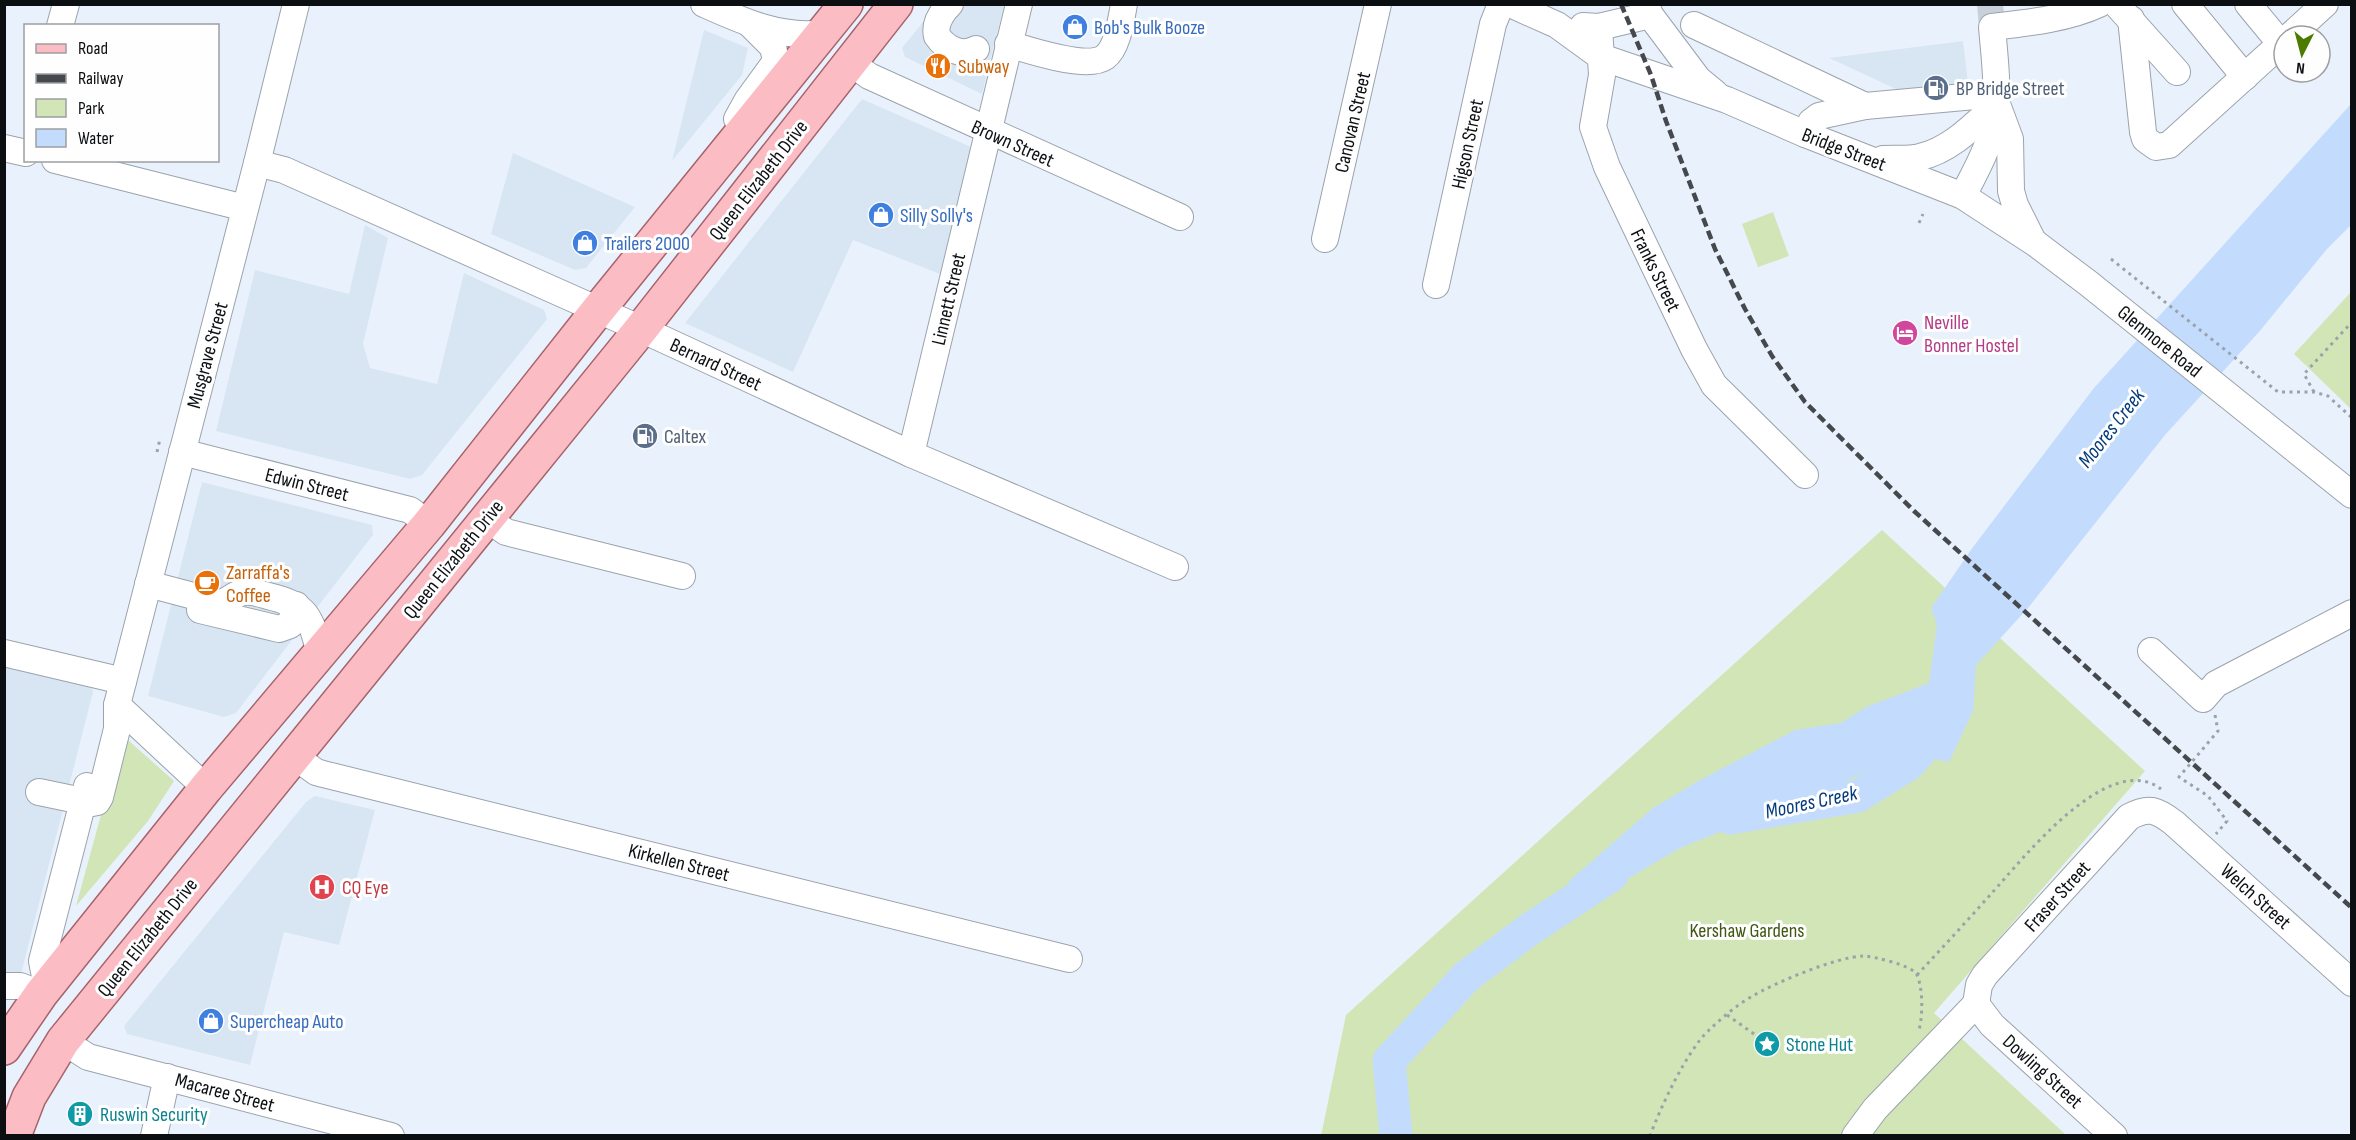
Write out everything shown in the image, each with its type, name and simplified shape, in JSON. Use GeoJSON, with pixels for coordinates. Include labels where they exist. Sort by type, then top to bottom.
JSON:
{"type":"FeatureCollection","features":[{"type":"Feature","properties":{"kind":"main road","name":"Queen Elizabeth Drive"},"geometry":{"type":"LineString","coordinates":[[4,1048],[44,991],[206,788],[429,524],[598,310],[846,4]]}},
{"type":"Feature","properties":{"kind":"main road","name":"Queen Elizabeth Drive"},"geometry":{"type":"LineString","coordinates":[[14,1136],[29,1096],[63,1041],[641,328],[850,62],[895,11]]}},
{"type":"Feature","properties":{"kind":"street"},"geometry":{"type":"LineString","coordinates":[[61,24],[66,4]]}},
{"type":"Feature","properties":{"kind":"street","name":"Musgrave Street"},"geometry":{"type":"LineString","coordinates":[[44,991],[42,961],[104,723],[120,693],[146,590],[166,448],[245,208],[296,4]]}},
{"type":"Feature","properties":{"kind":"street"},"geometry":{"type":"LineString","coordinates":[[704,4],[750,24],[793,34],[823,33]]}},
{"type":"Feature","properties":{"kind":"street"},"geometry":{"type":"LineString","coordinates":[[950,4],[939,17],[937,36],[956,51],[969,54],[976,49]]}},
{"type":"Feature","properties":{"kind":"street","name":"Linnett Street"},"geometry":{"type":"LineString","coordinates":[[911,454],[1019,4]]}},
{"type":"Feature","properties":{"kind":"street"},"geometry":{"type":"LineString","coordinates":[[1008,44],[1077,62],[1105,57],[1116,37],[1124,4]]}},
{"type":"Feature","properties":{"kind":"street","name":"Canovan Street"},"geometry":{"type":"LineString","coordinates":[[1325,239],[1378,4]]}},
{"type":"Feature","properties":{"kind":"street","name":"Higson Street"},"geometry":{"type":"LineString","coordinates":[[1436,285],[1493,24],[1501,4]]}},
{"type":"Feature","properties":{"kind":"street","name":"Bridge Street"},"geometry":{"type":"LineString","coordinates":[[1510,4],[1557,25],[1601,57],[1727,100],[1805,134],[1963,196]]}},
{"type":"Feature","properties":{"kind":"street"},"geometry":{"type":"LineString","coordinates":[[2035,243],[2014,205],[2011,190],[2010,139],[1997,99],[1992,27],[2049,11],[2088,9],[2099,4]]}},
{"type":"Feature","properties":{"kind":"street"},"geometry":{"type":"LineString","coordinates":[[2185,4],[2245,77]]}},
{"type":"Feature","properties":{"kind":"street"},"geometry":{"type":"LineString","coordinates":[[2248,4],[2272,28]]}},
{"type":"Feature","properties":{"kind":"street"},"geometry":{"type":"LineString","coordinates":[[2302,24],[2320,6]]}},
{"type":"Feature","properties":{"kind":"street","name":"Bridge Street"},"geometry":{"type":"LineString","coordinates":[[1557,25],[1599,27],[1648,10],[1698,79],[1709,90],[1727,100]]}},
{"type":"Feature","properties":{"kind":"street"},"geometry":{"type":"LineString","coordinates":[[2123,12],[2143,132],[2145,139],[2156,147],[2169,145],[2272,53]]}},
{"type":"Feature","properties":{"kind":"street"},"geometry":{"type":"LineString","coordinates":[[2123,12],[2177,72]]}},
{"type":"Feature","properties":{"kind":"street"},"geometry":{"type":"LineString","coordinates":[[702,181],[747,101],[776,61],[773,47],[750,24]]}},
{"type":"Feature","properties":{"kind":"street"},"geometry":{"type":"LineString","coordinates":[[1694,25],[1865,106]]}},
{"type":"Feature","properties":{"kind":"street","name":"Franks Street"},"geometry":{"type":"LineString","coordinates":[[1599,27],[1602,75],[1594,121],[1598,143],[1694,349],[1714,385],[1805,475]]}},
{"type":"Feature","properties":{"kind":"street","name":"Brown Street"},"geometry":{"type":"LineString","coordinates":[[850,62],[869,76],[1180,218]]}},
{"type":"Feature","properties":{"kind":"street"},"geometry":{"type":"LineString","coordinates":[[1805,134],[1811,122],[1819,116],[1865,106],[1997,99]]}},
{"type":"Feature","properties":{"kind":"street"},"geometry":{"type":"LineString","coordinates":[[1872,159],[1919,157],[1941,149],[1960,137],[1997,99]]}},
{"type":"Feature","properties":{"kind":"street"},"geometry":{"type":"LineString","coordinates":[[1963,196],[1984,155],[1997,99]]}},
{"type":"Feature","properties":{"kind":"street"},"geometry":{"type":"LineString","coordinates":[[4,148],[24,153]]}},
{"type":"Feature","properties":{"kind":"street"},"geometry":{"type":"LineString","coordinates":[[63,162],[245,208]]}},
{"type":"Feature","properties":{"kind":"street","name":"Bernard Street"},"geometry":{"type":"LineString","coordinates":[[257,163],[284,170],[641,328],[911,454],[1175,567]]}},
{"type":"Feature","properties":{"kind":"street","name":"Glenmore Road"},"geometry":{"type":"LineString","coordinates":[[1963,196],[2035,243],[2088,283],[2352,495]]}},
{"type":"Feature","properties":{"kind":"street","name":"Edwin Street"},"geometry":{"type":"LineString","coordinates":[[166,448],[410,510],[429,524]]}},
{"type":"Feature","properties":{"kind":"street"},"geometry":{"type":"LineString","coordinates":[[486,518],[506,532],[682,576]]}},
{"type":"Feature","properties":{"kind":"street"},"geometry":{"type":"LineString","coordinates":[[146,590],[279,629],[290,625],[297,605]]}},
{"type":"Feature","properties":{"kind":"street"},"geometry":{"type":"LineString","coordinates":[[146,590],[220,603],[248,591],[297,605],[307,614],[312,624],[320,653]]}},
{"type":"Feature","properties":{"kind":"street"},"geometry":{"type":"LineString","coordinates":[[2151,651],[2203,699],[2216,684],[2352,613]]}},
{"type":"Feature","properties":{"kind":"street"},"geometry":{"type":"LineString","coordinates":[[4,652],[69,678],[120,693],[206,788]]}},
{"type":"Feature","properties":{"kind":"street","name":"Kirkellen Street"},"geometry":{"type":"LineString","coordinates":[[294,756],[315,772],[1069,959]]}},
{"type":"Feature","properties":{"kind":"street"},"geometry":{"type":"LineString","coordinates":[[39,792],[83,802]]}},
{"type":"Feature","properties":{"kind":"street","name":"Welch Street"},"geometry":{"type":"LineString","coordinates":[[2162,802],[2204,849],[2352,983]]}},
{"type":"Feature","properties":{"kind":"street","name":"Fraser Street"},"geometry":{"type":"LineString","coordinates":[[1976,1004],[1979,985],[1985,975],[2129,817],[2162,802]]}},
{"type":"Feature","properties":{"kind":"street"},"geometry":{"type":"LineString","coordinates":[[4,986],[20,986],[44,991]]}},
{"type":"Feature","properties":{"kind":"street"},"geometry":{"type":"LineString","coordinates":[[1855,1136],[1875,1109],[1976,1004]]}},
{"type":"Feature","properties":{"kind":"street","name":"Dowling Street"},"geometry":{"type":"LineString","coordinates":[[1976,1004],[1992,1025],[2114,1136]]}},
{"type":"Feature","properties":{"kind":"street","name":"Macaree Street"},"geometry":{"type":"LineString","coordinates":[[63,1041],[88,1057],[391,1136]]}},
{"type":"Feature","properties":{"kind":"street"},"geometry":{"type":"LineString","coordinates":[[153,1136],[167,1077]]}},
{"type":"Feature","properties":{"kind":"path"},"geometry":{"type":"LineString","coordinates":[[1919,223],[1923,214]]}},
{"type":"Feature","properties":{"kind":"path"},"geometry":{"type":"LineString","coordinates":[[2112,259],[2278,392],[2314,392],[2334,400],[2352,417]]}},
{"type":"Feature","properties":{"kind":"path"},"geometry":{"type":"LineString","coordinates":[[2314,392],[2304,374],[2352,322]]}},
{"type":"Feature","properties":{"kind":"path"},"geometry":{"type":"LineString","coordinates":[[2203,699],[2217,716],[2218,731],[2179,777],[2208,796],[2227,822],[2204,849]]}},
{"type":"Feature","properties":{"kind":"path"},"geometry":{"type":"LineString","coordinates":[[1917,975],[2046,834],[2079,804],[2113,785],[2131,780],[2145,781],[2162,802]]}},
{"type":"Feature","properties":{"kind":"path"},"geometry":{"type":"LineString","coordinates":[[1650,1136],[1690,1056],[1706,1033],[1749,998],[1776,983],[1842,960],[1862,956],[1882,959],[1913,969],[1917,975],[1923,1015],[1917,1039]]}},
{"type":"Feature","properties":{"kind":"path"},"geometry":{"type":"LineString","coordinates":[[1727,1015],[1757,1036]]}},
{"type":"Feature","properties":{"kind":"shaded area"},"geometry":{"type":"Polygon","coordinates":[[[937,5],[1004,5],[982,94],[905,57],[902,48],[937,5]]]}},
{"type":"Feature","properties":{"kind":"shaded area"},"geometry":{"type":"Polygon","coordinates":[[[704,30],[748,48],[742,75],[672,161],[704,30]]]}},
{"type":"Feature","properties":{"kind":"shaded area"},"geometry":{"type":"Polygon","coordinates":[[[1963,41],[1970,99],[1948,113],[1829,58],[1963,41]]]}},
{"type":"Feature","properties":{"kind":"shaded area"},"geometry":{"type":"Polygon","coordinates":[[[862,99],[971,147],[940,274],[853,240],[793,372],[685,323],[862,99]]]}},
{"type":"Feature","properties":{"kind":"shaded area"},"geometry":{"type":"Polygon","coordinates":[[[513,153],[635,207],[586,268],[575,270],[491,234],[513,153]]]}},
{"type":"Feature","properties":{"kind":"shaded area"},"geometry":{"type":"Polygon","coordinates":[[[365,225],[388,238],[363,344],[370,368],[437,384],[464,273],[544,310],[547,319],[422,475],[410,479],[216,431],[255,270],[349,294],[365,225]]]}},
{"type":"Feature","properties":{"kind":"shaded area"},"geometry":{"type":"Polygon","coordinates":[[[202,482],[372,525],[373,535],[236,713],[224,717],[148,696],[202,482]]]}},
{"type":"Feature","properties":{"kind":"shaded area"},"geometry":{"type":"Polygon","coordinates":[[[4,662],[90,681],[93,692],[21,974],[4,975],[4,662]]]}},
{"type":"Feature","properties":{"kind":"shaded area"},"geometry":{"type":"Polygon","coordinates":[[[315,796],[375,810],[339,945],[284,932],[250,1065],[127,1034],[124,1026],[306,802],[315,796]]]}},
{"type":"Feature","properties":{"kind":"green space"},"geometry":{"type":"Polygon","coordinates":[[[1773,212],[1789,256],[1758,267],[1742,224],[1773,212]]]}},
{"type":"Feature","properties":{"kind":"green space"},"geometry":{"type":"Polygon","coordinates":[[[2351,292],[2351,409],[2294,354],[2351,292]]]}},
{"type":"Feature","properties":{"kind":"green space","name":"Kershaw Gardens"},"geometry":{"type":"Polygon","coordinates":[[[1882,530],[2145,771],[1934,1013],[2066,1135],[1321,1136],[1346,1015],[1882,530]]]}},
{"type":"Feature","properties":{"kind":"green space"},"geometry":{"type":"Polygon","coordinates":[[[128,740],[174,781],[148,821],[76,906],[101,815],[111,805],[128,740]]]}},
{"type":"Feature","properties":{"kind":"water"},"geometry":{"type":"Polygon","coordinates":[[[2351,104],[2351,225],[2327,249],[2259,332],[2165,435],[2028,608],[1976,665],[1973,711],[1949,762],[1904,753],[1844,782],[1680,848],[1578,908],[1569,881],[1653,808],[1700,780],[1795,730],[1841,723],[1866,707],[1929,683],[1937,624],[1931,608],[1973,547],[2094,388],[2351,104]]]}},
{"type":"Feature","properties":{"kind":"waterway","name":"Moores Creek"},"geometry":{"type":"LineString","coordinates":[[1730,818],[1858,796],[1909,764],[1934,735],[1943,718]]}},
{"type":"Feature","properties":{"kind":"waterway","name":"Moores Creek"},"geometry":{"type":"LineString","coordinates":[[1396,1136],[1389,1061],[1467,976],[1530,929],[1612,875]]}},
{"type":"Feature","properties":{"kind":"tunnel"},"geometry":{"type":"LineString","coordinates":[[1990,4],[1992,27]]}},
{"type":"Feature","properties":{"kind":"railway"},"geometry":{"type":"LineString","coordinates":[[1621,4],[1651,75],[1666,121],[1715,249],[1772,356],[1805,402],[1914,511],[2352,908]]}},
{"type":"Feature","properties":{"kind":"place","name":"Bob's Bulk Booze"},"geometry":{"type":"Point","coordinates":[1075,27]}},
{"type":"Feature","properties":{"kind":"place","name":"Subway"},"geometry":{"type":"Point","coordinates":[938,66]}},
{"type":"Feature","properties":{"kind":"place","name":"BP Bridge Street"},"geometry":{"type":"Point","coordinates":[1936,88]}},
{"type":"Feature","properties":{"kind":"place","name":"Silly Solly's"},"geometry":{"type":"Point","coordinates":[881,215]}},
{"type":"Feature","properties":{"kind":"place","name":"Trailers 2000"},"geometry":{"type":"Point","coordinates":[585,243]}},
{"type":"Feature","properties":{"kind":"place","name":"Neville Bonner Hostel"},"geometry":{"type":"Point","coordinates":[1905,333]}},
{"type":"Feature","properties":{"kind":"place","name":"Caltex"},"geometry":{"type":"Point","coordinates":[645,436]}},
{"type":"Feature","properties":{"kind":"place","name":"Zarraffa's Coffee"},"geometry":{"type":"Point","coordinates":[207,583]}},
{"type":"Feature","properties":{"kind":"place","name":"CQ Eye"},"geometry":{"type":"Point","coordinates":[322,887]}},
{"type":"Feature","properties":{"kind":"place","name":"Supercheap Auto"},"geometry":{"type":"Point","coordinates":[211,1021]}},
{"type":"Feature","properties":{"kind":"place","name":"Stone Hut"},"geometry":{"type":"Point","coordinates":[1767,1044]}},
{"type":"Feature","properties":{"kind":"place","name":"Ruswin Security"},"geometry":{"type":"Point","coordinates":[80,1114]}}]}
